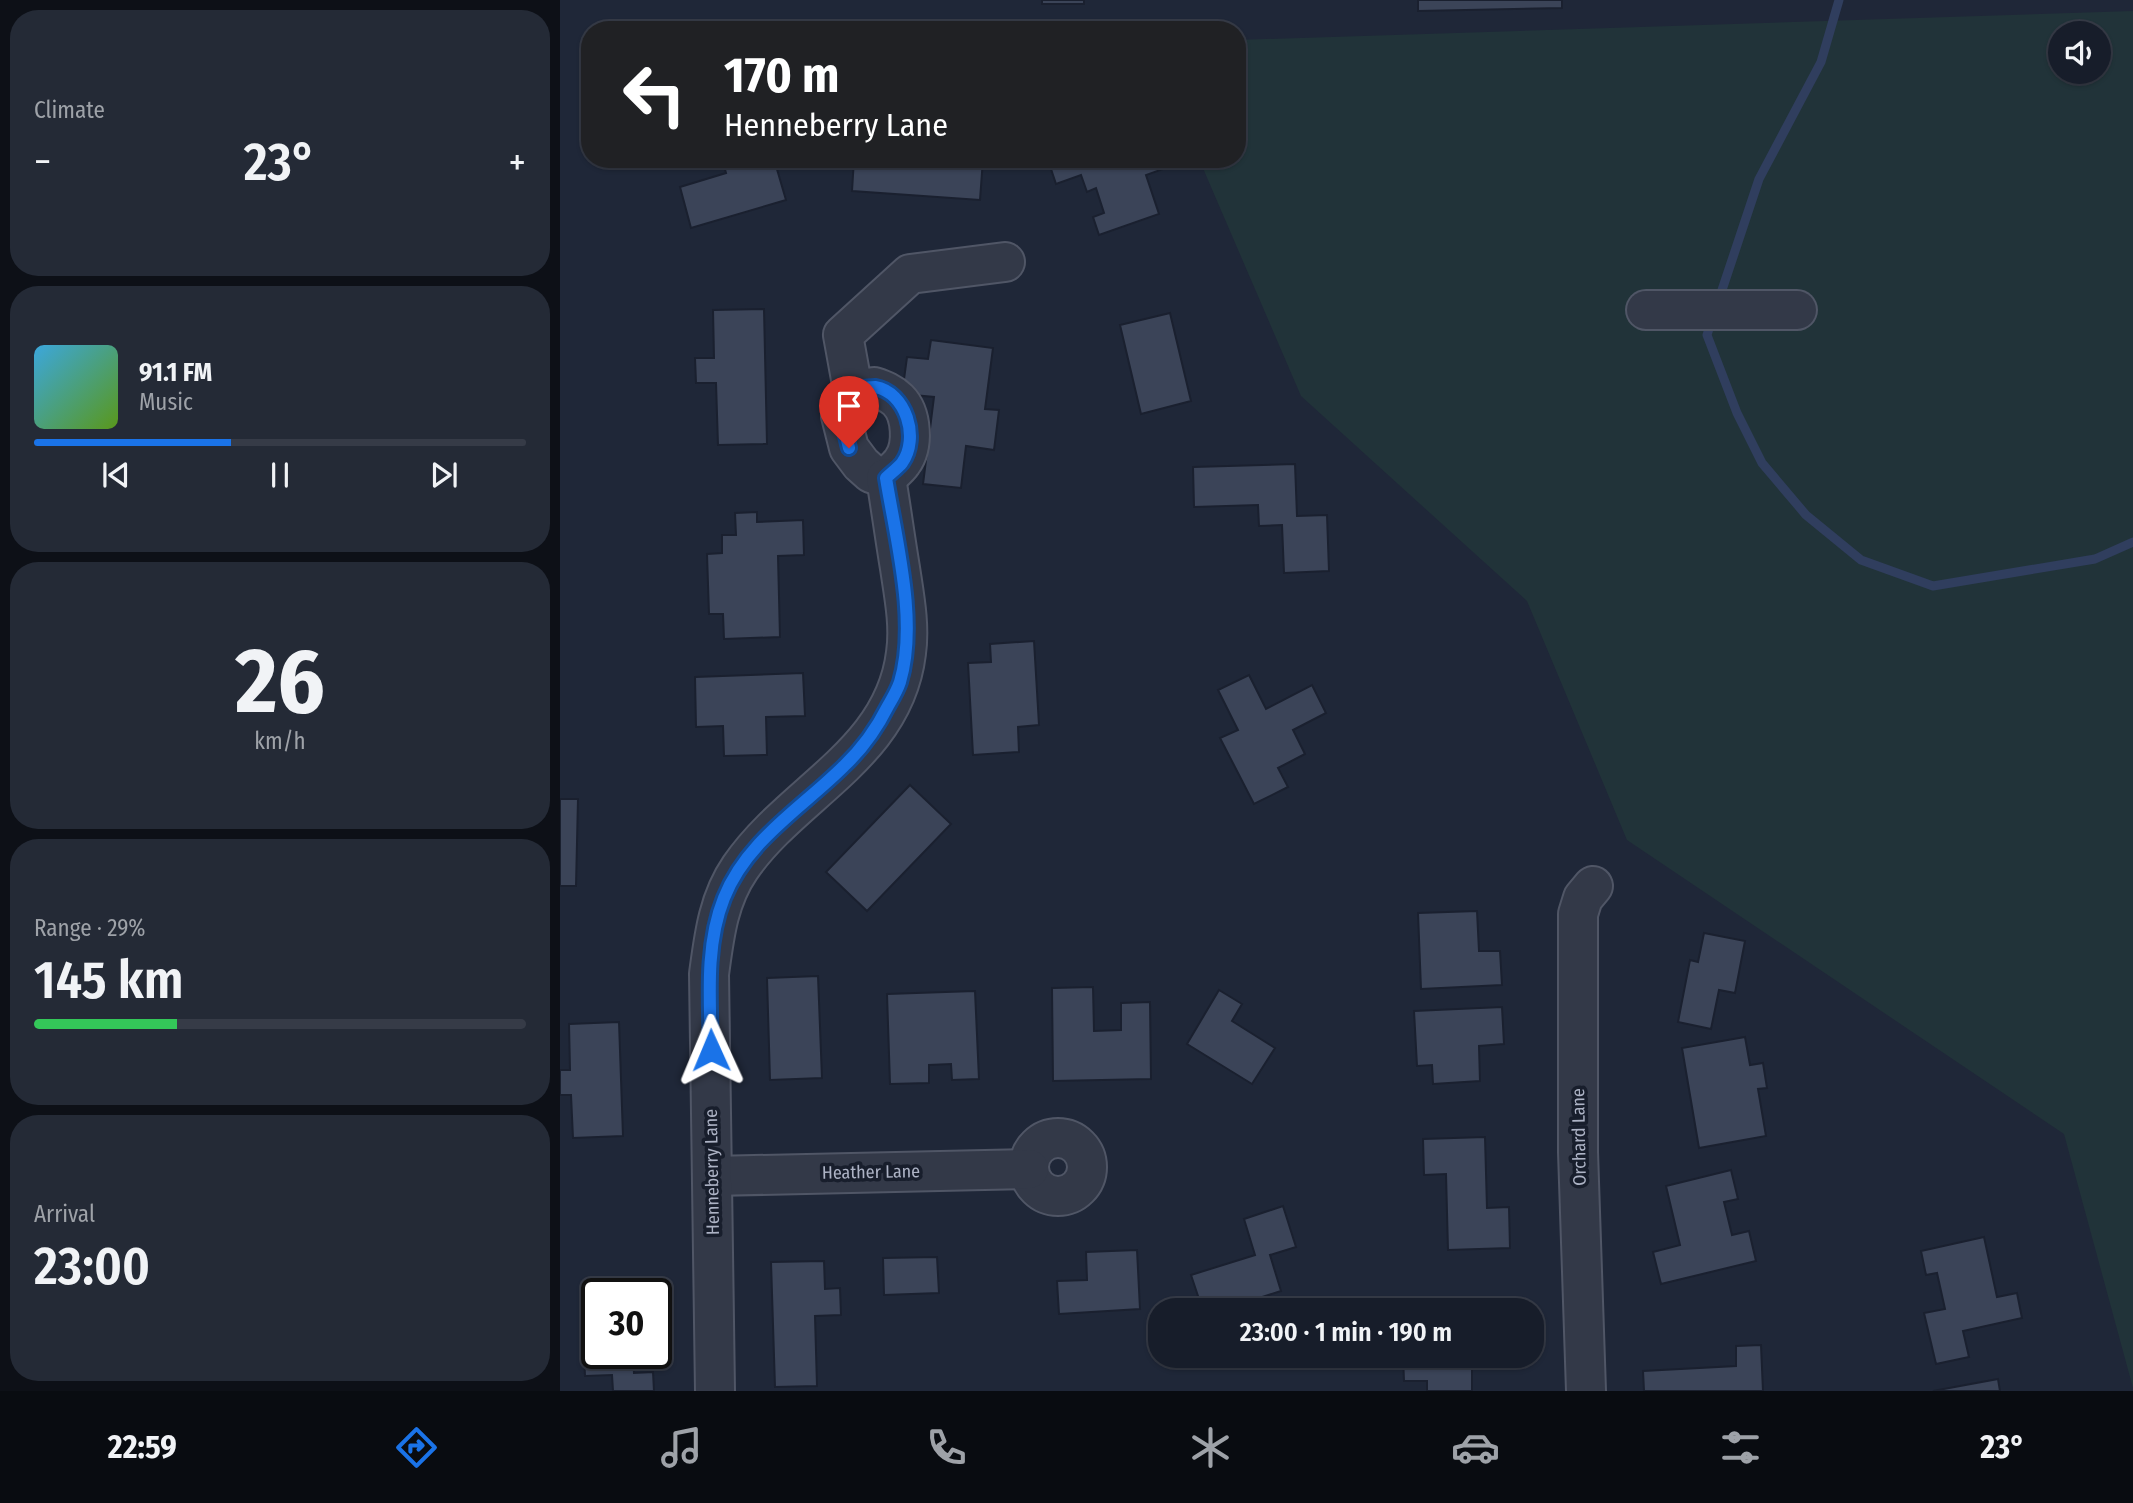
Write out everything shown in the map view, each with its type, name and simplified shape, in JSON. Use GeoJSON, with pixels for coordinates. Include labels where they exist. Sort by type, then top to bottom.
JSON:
{"type":"FeatureCollection","features":[{"type":"Feature","properties":{"kind":"street"},"geometry":{"type":"LineString","coordinates":[[853,390],[874,387],[887,391],[900,401],[908,420],[910,443],[903,461],[886,478],[861,464],[849,448],[841,416],[853,390],[843,335],[910,274],[1005,262]]}},
{"type":"Feature","properties":{"kind":"street"},"geometry":{"type":"LineString","coordinates":[[1660,310],[1797,310]]}},
{"type":"Feature","properties":{"kind":"street","name":"Henneberry Lane"},"geometry":{"type":"LineString","coordinates":[[715,1391],[709,974],[715,933],[724,898],[739,869],[762,839],[845,765],[878,725],[899,685],[907,651],[906,607],[886,478]]}},
{"type":"Feature","properties":{"kind":"street","name":"Orchard Lane"},"geometry":{"type":"LineString","coordinates":[[1586,1391],[1578,1152],[1578,914],[1583,898],[1593,886]]}},
{"type":"Feature","properties":{"kind":"street","name":"Heather Lane"},"geometry":{"type":"LineString","coordinates":[[713,1176],[1029,1169]]}},
{"type":"Feature","properties":{"kind":"shaded area"},"geometry":{"type":"Polygon","coordinates":[[[2133,11],[2133,1388],[2064,1134],[1627,840],[1527,601],[1301,396],[1203,168],[1246,168],[1246,40],[2133,11]]]}},
{"type":"Feature","properties":{"kind":"building"},"geometry":{"type":"Polygon","coordinates":[[[1042,0],[1084,0],[1084,4],[1042,4],[1042,0]]]}},
{"type":"Feature","properties":{"kind":"building"},"geometry":{"type":"Polygon","coordinates":[[[1418,0],[1562,0],[1562,8],[1418,11],[1418,0]]]}},
{"type":"Feature","properties":{"kind":"building"},"geometry":{"type":"Polygon","coordinates":[[[725,168],[777,168],[786,200],[691,228],[680,187],[726,173],[725,168]]]}},
{"type":"Feature","properties":{"kind":"building"},"geometry":{"type":"Polygon","coordinates":[[[853,168],[982,168],[980,200],[852,191],[853,168]]]}},
{"type":"Feature","properties":{"kind":"building"},"geometry":{"type":"Polygon","coordinates":[[[1051,168],[1166,168],[1146,175],[1159,214],[1099,235],[1093,217],[1104,213],[1096,188],[1087,192],[1081,175],[1056,184],[1051,168]]]}},
{"type":"Feature","properties":{"kind":"building"},"geometry":{"type":"Polygon","coordinates":[[[764,309],[767,444],[718,445],[716,383],[696,383],[695,358],[714,358],[713,310],[764,309]]]}},
{"type":"Feature","properties":{"kind":"building"},"geometry":{"type":"Polygon","coordinates":[[[1170,313],[1191,401],[1141,414],[1120,325],[1170,313]]]}},
{"type":"Feature","properties":{"kind":"building"},"geometry":{"type":"Polygon","coordinates":[[[931,340],[993,348],[985,409],[999,410],[994,450],[966,446],[961,488],[923,484],[934,397],[902,394],[907,357],[928,359],[931,340]]]}},
{"type":"Feature","properties":{"kind":"building"},"geometry":{"type":"Polygon","coordinates":[[[1295,464],[1297,516],[1327,515],[1329,571],[1284,573],[1282,525],[1259,526],[1258,505],[1194,507],[1193,467],[1295,464]]]}},
{"type":"Feature","properties":{"kind":"building"},"geometry":{"type":"Polygon","coordinates":[[[757,512],[757,522],[803,520],[804,555],[778,556],[780,637],[724,639],[723,614],[709,614],[707,554],[722,553],[722,535],[736,535],[735,513],[757,512]]]}},
{"type":"Feature","properties":{"kind":"building"},"geometry":{"type":"Polygon","coordinates":[[[1034,641],[1039,725],[1018,727],[1019,752],[973,755],[968,663],[991,662],[990,644],[1034,641]]]}},
{"type":"Feature","properties":{"kind":"building"},"geometry":{"type":"Polygon","coordinates":[[[803,673],[805,716],[766,717],[767,755],[724,756],[723,726],[696,727],[695,677],[803,673]]]}},
{"type":"Feature","properties":{"kind":"building"},"geometry":{"type":"Polygon","coordinates":[[[1249,675],[1266,709],[1312,685],[1326,713],[1293,730],[1305,754],[1278,768],[1288,787],[1254,804],[1220,738],[1238,730],[1218,690],[1249,675]]]}},
{"type":"Feature","properties":{"kind":"building"},"geometry":{"type":"Polygon","coordinates":[[[910,785],[951,824],[867,911],[826,872],[910,785]]]}},
{"type":"Feature","properties":{"kind":"building"},"geometry":{"type":"Polygon","coordinates":[[[560,799],[578,799],[576,886],[560,886],[560,799]]]}},
{"type":"Feature","properties":{"kind":"building"},"geometry":{"type":"Polygon","coordinates":[[[1477,911],[1479,951],[1500,951],[1502,985],[1421,989],[1418,913],[1477,911]]]}},
{"type":"Feature","properties":{"kind":"building"},"geometry":{"type":"Polygon","coordinates":[[[1704,933],[1745,941],[1735,993],[1719,990],[1711,1029],[1678,1022],[1690,960],[1698,962],[1704,933]]]}},
{"type":"Feature","properties":{"kind":"building"},"geometry":{"type":"Polygon","coordinates":[[[818,976],[822,1078],[770,1080],[767,978],[818,976]]]}},
{"type":"Feature","properties":{"kind":"building"},"geometry":{"type":"Polygon","coordinates":[[[1093,987],[1094,1031],[1121,1030],[1121,1003],[1150,1002],[1151,1079],[1053,1081],[1052,988],[1093,987]]]}},
{"type":"Feature","properties":{"kind":"building"},"geometry":{"type":"Polygon","coordinates":[[[1219,990],[1242,1004],[1232,1021],[1275,1048],[1252,1084],[1187,1044],[1219,990]]]}},
{"type":"Feature","properties":{"kind":"building"},"geometry":{"type":"Polygon","coordinates":[[[975,991],[979,1079],[952,1080],[951,1064],[929,1065],[929,1083],[890,1084],[887,994],[975,991]]]}},
{"type":"Feature","properties":{"kind":"building"},"geometry":{"type":"Polygon","coordinates":[[[1502,1007],[1504,1044],[1479,1046],[1480,1081],[1433,1084],[1432,1065],[1417,1066],[1414,1011],[1502,1007]]]}},
{"type":"Feature","properties":{"kind":"building"},"geometry":{"type":"Polygon","coordinates":[[[619,1022],[623,1136],[573,1138],[571,1095],[560,1095],[560,1070],[570,1070],[569,1024],[619,1022]]]}},
{"type":"Feature","properties":{"kind":"building"},"geometry":{"type":"Polygon","coordinates":[[[1745,1037],[1750,1065],[1763,1063],[1767,1088],[1758,1089],[1766,1136],[1699,1148],[1682,1048],[1745,1037]]]}},
{"type":"Feature","properties":{"kind":"building"},"geometry":{"type":"Polygon","coordinates":[[[1485,1137],[1487,1208],[1509,1207],[1510,1248],[1448,1250],[1446,1174],[1424,1175],[1423,1139],[1485,1137]]]}},
{"type":"Feature","properties":{"kind":"building"},"geometry":{"type":"Polygon","coordinates":[[[1731,1170],[1738,1199],[1724,1202],[1732,1235],[1749,1231],[1756,1261],[1661,1284],[1653,1252],[1680,1245],[1666,1186],[1731,1170]]]}},
{"type":"Feature","properties":{"kind":"building"},"geometry":{"type":"Polygon","coordinates":[[[1283,1206],[1296,1247],[1270,1255],[1281,1291],[1259,1298],[1199,1298],[1191,1275],[1255,1255],[1244,1219],[1283,1206]]]}},
{"type":"Feature","properties":{"kind":"building"},"geometry":{"type":"Polygon","coordinates":[[[1984,1237],[1997,1297],[2017,1293],[2022,1318],[1963,1331],[1969,1357],[1936,1364],[1924,1313],[1945,1309],[1937,1273],[1926,1275],[1921,1251],[1984,1237]]]}},
{"type":"Feature","properties":{"kind":"building"},"geometry":{"type":"Polygon","coordinates":[[[1137,1250],[1140,1309],[1059,1314],[1057,1281],[1087,1280],[1086,1252],[1137,1250]]]}},
{"type":"Feature","properties":{"kind":"building"},"geometry":{"type":"Polygon","coordinates":[[[937,1257],[939,1293],[884,1295],[883,1258],[937,1257]]]}},
{"type":"Feature","properties":{"kind":"building"},"geometry":{"type":"Polygon","coordinates":[[[824,1261],[825,1289],[840,1288],[841,1315],[815,1316],[817,1386],[775,1387],[771,1262],[824,1261]]]}},
{"type":"Feature","properties":{"kind":"building"},"geometry":{"type":"Polygon","coordinates":[[[1761,1345],[1763,1391],[1644,1391],[1643,1371],[1736,1366],[1736,1346],[1761,1345]]]}},
{"type":"Feature","properties":{"kind":"building"},"geometry":{"type":"Polygon","coordinates":[[[1403,1368],[1472,1368],[1472,1391],[1427,1391],[1427,1381],[1404,1381],[1403,1368]]]}},
{"type":"Feature","properties":{"kind":"building"},"geometry":{"type":"Polygon","coordinates":[[[585,1369],[634,1369],[634,1373],[653,1372],[654,1391],[613,1391],[612,1375],[585,1376],[585,1369]]]}},
{"type":"Feature","properties":{"kind":"building"},"geometry":{"type":"Polygon","coordinates":[[[1998,1379],[2000,1391],[1933,1391],[1998,1379]]]}},
{"type":"Feature","properties":{"kind":"waterway"},"geometry":{"type":"LineString","coordinates":[[1719,299],[1759,179],[1821,62],[1839,0]]}},
{"type":"Feature","properties":{"kind":"waterway"},"geometry":{"type":"LineString","coordinates":[[1712,319],[1707,335],[1737,413],[1762,463],[1806,515],[1861,560],[1933,586],[2095,559],[2133,542]]}},
{"type":"Feature","properties":{"kind":"route"},"geometry":{"type":"LineString","coordinates":[[711,1050],[709,974],[724,898],[739,869],[762,839],[845,765],[878,725],[899,685],[907,651],[906,607],[886,478],[903,461],[910,443],[908,420],[900,401],[887,391],[874,387],[853,390],[841,416],[849,448]]}}]}
